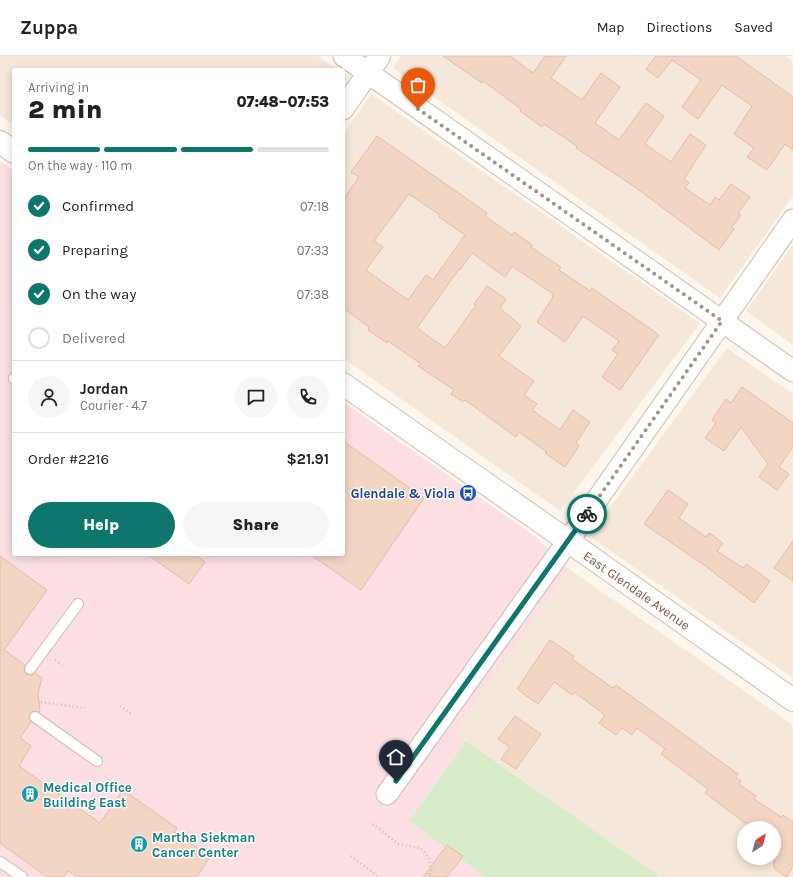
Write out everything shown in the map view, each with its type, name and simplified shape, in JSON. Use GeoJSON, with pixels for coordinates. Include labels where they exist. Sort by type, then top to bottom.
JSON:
{"type":"FeatureCollection","features":[{"type":"Feature","properties":{"kind":"street"},"geometry":{"type":"LineString","coordinates":[[344,56],[793,371]]}},
{"type":"Feature","properties":{"kind":"street"},"geometry":{"type":"LineString","coordinates":[[345,105],[380,56]]}},
{"type":"Feature","properties":{"kind":"street"},"geometry":{"type":"LineString","coordinates":[[0,142],[12,151]]}},
{"type":"Feature","properties":{"kind":"street"},"geometry":{"type":"LineString","coordinates":[[387,794],[568,541],[793,220]]}},
{"type":"Feature","properties":{"kind":"street","name":"East Glendale Avenue"},"geometry":{"type":"LineString","coordinates":[[345,385],[793,700]]}},
{"type":"Feature","properties":{"kind":"lane"},"geometry":{"type":"LineString","coordinates":[[30,669],[78,604]]}},
{"type":"Feature","properties":{"kind":"lane"},"geometry":{"type":"LineString","coordinates":[[35,717],[97,761]]}},
{"type":"Feature","properties":{"kind":"lane"},"geometry":{"type":"LineString","coordinates":[[0,862],[22,877]]}},
{"type":"Feature","properties":{"kind":"path"},"geometry":{"type":"LineString","coordinates":[[38,702],[85,708]]}},
{"type":"Feature","properties":{"kind":"path"},"geometry":{"type":"LineString","coordinates":[[120,706],[131,714]]}},
{"type":"Feature","properties":{"kind":"path"},"geometry":{"type":"LineString","coordinates":[[373,824],[398,844],[420,848],[429,857],[431,871],[428,877]]}},
{"type":"Feature","properties":{"kind":"path"},"geometry":{"type":"LineString","coordinates":[[351,856],[379,877]]}},
{"type":"Feature","properties":{"kind":"shaded area"},"geometry":{"type":"Polygon","coordinates":[[[0,56],[318,56],[335,68],[12,68],[12,124],[0,115],[0,56]]]}},
{"type":"Feature","properties":{"kind":"shaded area"},"geometry":{"type":"Polygon","coordinates":[[[401,56],[785,56],[793,61],[793,196],[720,298],[393,68],[401,56]]]}},
{"type":"Feature","properties":{"kind":"shaded area"},"geometry":{"type":"Polygon","coordinates":[[[371,94],[700,323],[560,511],[345,359],[345,132],[371,94]]]}},
{"type":"Feature","properties":{"kind":"shaded area"},"geometry":{"type":"Polygon","coordinates":[[[0,161],[12,170],[12,556],[345,556],[345,403],[533,535],[569,569],[455,733],[466,741],[409,821],[485,877],[0,877],[0,161]]]}},
{"type":"Feature","properties":{"kind":"shaded area"},"geometry":{"type":"Polygon","coordinates":[[[793,245],[793,345],[746,311],[793,245]]]}},
{"type":"Feature","properties":{"kind":"shaded area"},"geometry":{"type":"Polygon","coordinates":[[[727,348],[793,394],[793,678],[589,536],[727,348]]]}},
{"type":"Feature","properties":{"kind":"shaded area"},"geometry":{"type":"Polygon","coordinates":[[[569,569],[793,725],[793,877],[661,877],[455,733],[569,569]]]}},
{"type":"Feature","properties":{"kind":"green space"},"geometry":{"type":"Polygon","coordinates":[[[466,741],[661,877],[485,877],[409,821],[466,741]]]}},
{"type":"Feature","properties":{"kind":"building"},"geometry":{"type":"Polygon","coordinates":[[[443,56],[510,56],[533,73],[545,56],[566,56],[551,78],[582,100],[601,73],[620,87],[595,123],[619,140],[646,103],[664,116],[645,144],[671,162],[690,134],[706,145],[684,179],[689,183],[685,188],[710,205],[715,197],[719,200],[731,184],[750,197],[738,213],[741,215],[732,227],[734,229],[719,250],[635,187],[576,148],[577,146],[544,124],[542,127],[520,111],[521,109],[483,81],[482,83],[443,56]]]}},
{"type":"Feature","properties":{"kind":"building"},"geometry":{"type":"Polygon","coordinates":[[[656,56],[736,56],[793,97],[793,150],[785,144],[767,170],[747,157],[754,148],[734,134],[752,106],[722,85],[698,119],[682,107],[701,80],[672,60],[658,78],[646,69],[656,56]]]}},
{"type":"Feature","properties":{"kind":"building"},"geometry":{"type":"Polygon","coordinates":[[[377,136],[487,213],[485,216],[512,235],[514,232],[532,245],[531,247],[561,267],[559,270],[590,291],[592,288],[659,335],[620,390],[602,377],[618,354],[612,350],[619,341],[583,316],[565,342],[537,322],[553,297],[553,294],[512,266],[505,277],[472,253],[460,270],[459,269],[417,328],[445,348],[476,305],[474,304],[487,286],[506,299],[500,308],[521,326],[499,356],[534,381],[524,395],[537,404],[532,410],[560,430],[573,410],[590,422],[576,443],[579,446],[565,467],[519,432],[516,437],[465,400],[463,402],[451,394],[454,390],[418,366],[421,364],[388,341],[387,343],[368,330],[369,327],[345,309],[345,197],[359,177],[351,172],[377,136]],[[409,194],[374,241],[383,247],[366,270],[408,300],[426,275],[433,280],[465,235],[439,217],[440,215],[409,194]]]}},
{"type":"Feature","properties":{"kind":"building"},"geometry":{"type":"Polygon","coordinates":[[[742,387],[793,423],[793,447],[779,467],[789,474],[777,490],[759,477],[768,464],[741,427],[724,451],[705,438],[716,423],[712,420],[726,399],[731,403],[742,387]]]}},
{"type":"Feature","properties":{"kind":"building"},"geometry":{"type":"Polygon","coordinates":[[[345,442],[424,498],[361,590],[313,556],[345,556],[345,442]]]}},
{"type":"Feature","properties":{"kind":"building"},"geometry":{"type":"Polygon","coordinates":[[[668,490],[688,504],[679,518],[706,537],[709,533],[723,543],[717,551],[743,568],[746,564],[770,581],[754,603],[704,565],[644,524],[668,490]]]}},
{"type":"Feature","properties":{"kind":"building"},"geometry":{"type":"Polygon","coordinates":[[[793,541],[793,581],[774,568],[793,541]]]}},
{"type":"Feature","properties":{"kind":"building"},"geometry":{"type":"Polygon","coordinates":[[[0,556],[47,590],[4,650],[25,665],[24,671],[26,674],[32,675],[35,673],[42,678],[38,693],[40,710],[39,712],[33,711],[30,714],[29,719],[31,722],[20,738],[31,746],[19,766],[100,823],[123,790],[177,828],[174,832],[210,857],[197,877],[77,877],[68,871],[64,877],[47,877],[0,843],[0,556]]]}},
{"type":"Feature","properties":{"kind":"building"},"geometry":{"type":"Polygon","coordinates":[[[150,556],[197,556],[205,562],[189,584],[150,556]]]}},
{"type":"Feature","properties":{"kind":"building"},"geometry":{"type":"Polygon","coordinates":[[[550,640],[574,656],[572,659],[600,679],[613,688],[616,685],[738,774],[736,778],[741,781],[739,784],[756,796],[754,799],[781,817],[783,815],[793,822],[793,867],[786,877],[774,868],[774,865],[781,865],[781,821],[743,821],[705,793],[708,789],[661,754],[665,749],[637,728],[632,735],[622,728],[616,735],[599,723],[605,715],[574,692],[572,695],[554,682],[538,704],[517,689],[550,640]]]}},
{"type":"Feature","properties":{"kind":"building"},"geometry":{"type":"Polygon","coordinates":[[[515,716],[541,734],[516,769],[501,759],[510,747],[498,739],[515,716]]]}},
{"type":"Feature","properties":{"kind":"building"},"geometry":{"type":"Polygon","coordinates":[[[447,845],[463,856],[447,877],[423,877],[447,845]]]}},
{"type":"Feature","properties":{"kind":"way so far"},"geometry":{"type":"LineString","coordinates":[[418,109],[722,321],[587,514]]}},
{"type":"Feature","properties":{"kind":"place","name":"Glendale & Viola"},"geometry":{"type":"Point","coordinates":[468,493]}},
{"type":"Feature","properties":{"kind":"place","name":"Medical Office Building East"},"geometry":{"type":"Point","coordinates":[30,794]}},
{"type":"Feature","properties":{"kind":"place","name":"Martha Siekman Cancer Center"},"geometry":{"type":"Point","coordinates":[139,844]}},
{"type":"Feature","properties":{"kind":"route"},"geometry":{"type":"LineString","coordinates":[[396,781],[587,514]]}}]}
